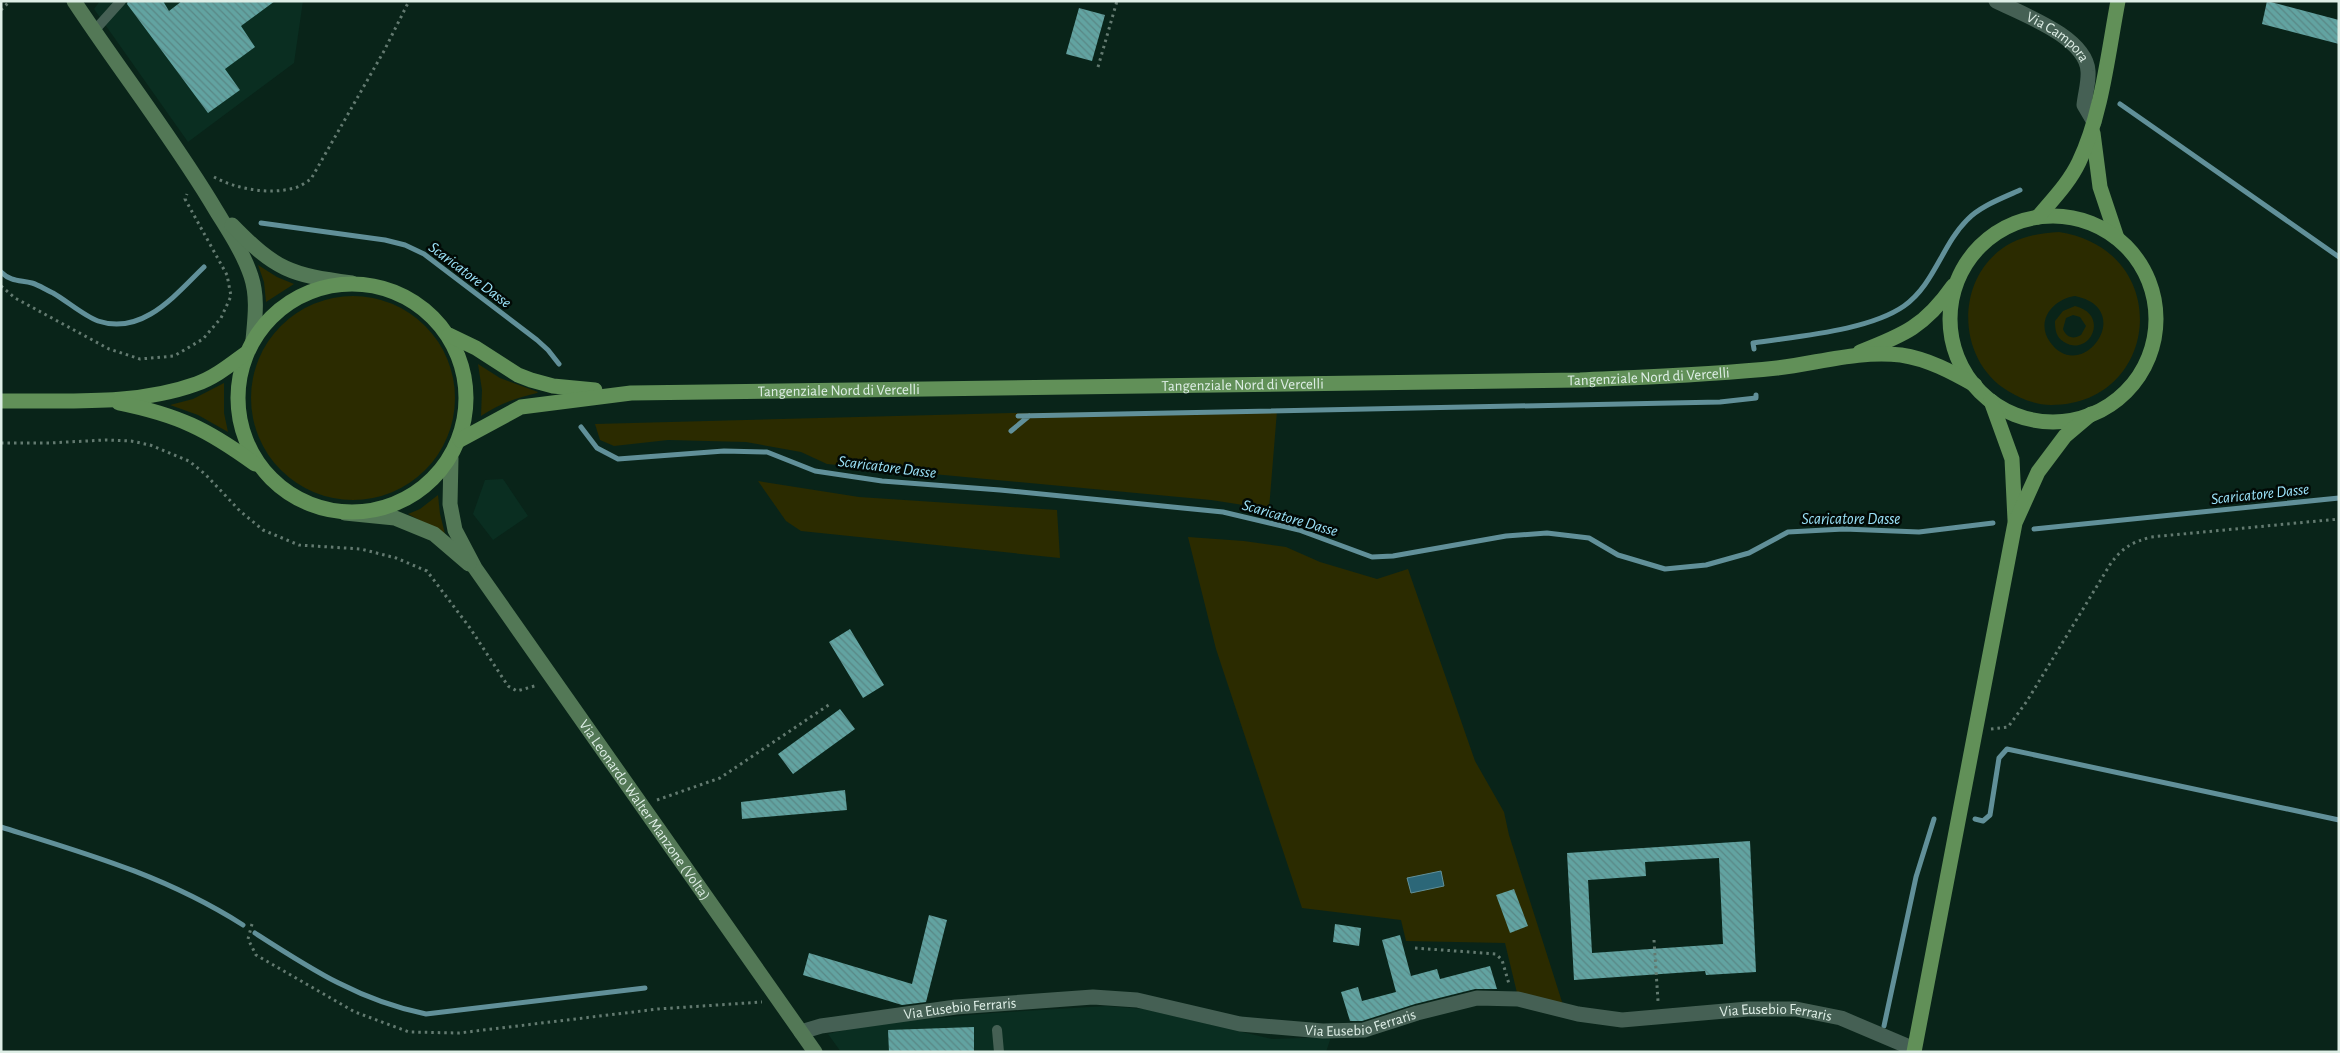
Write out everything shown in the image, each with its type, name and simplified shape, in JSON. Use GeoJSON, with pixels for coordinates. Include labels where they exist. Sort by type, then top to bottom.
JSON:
{"type":"FeatureCollection","features":[{"type":"Feature","properties":{"kind":"main road"},"geometry":{"type":"LineString","coordinates":[[74,1],[94,31],[202,175],[210,202],[236,242],[250,275],[255,300],[253,340]]}},
{"type":"Feature","properties":{"kind":"main road"},"geometry":{"type":"LineString","coordinates":[[2038,217],[2067,183],[2079,162],[2094,126],[2118,1]]}},
{"type":"Feature","properties":{"kind":"main road"},"geometry":{"type":"LineString","coordinates":[[1960,274],[1950,312],[1951,332],[1960,360],[1975,385],[1991,400],[2009,412],[2029,418],[2050,421],[2071,420],[2108,406],[2137,379],[2147,362],[2153,343],[2156,324],[2153,295],[2143,267],[2131,251],[2117,238],[2100,187],[2094,126]]}},
{"type":"Feature","properties":{"kind":"main road"},"geometry":{"type":"LineString","coordinates":[[210,202],[260,254],[276,264],[311,277],[352,283]]}},
{"type":"Feature","properties":{"kind":"main road","name":"Tangenziale Nord di Vercelli"},"geometry":{"type":"LineString","coordinates":[[1852,355],[1898,337],[1930,315],[1971,257],[1992,236],[2018,222],[2038,217],[2059,216],[2080,219],[2099,227],[2117,238]]}},
{"type":"Feature","properties":{"kind":"main road","name":"Tangenziale Nord di Vercelli"},"geometry":{"type":"LineString","coordinates":[[100,399],[173,416],[196,426],[228,444],[262,469],[280,488],[311,505],[345,513],[394,505],[408,498],[436,477],[451,458],[460,440],[467,411],[465,371],[449,335],[430,313],[412,300],[386,288],[352,283],[320,288],[304,293],[270,316],[245,354],[239,385],[240,417],[247,444],[262,469]]}},
{"type":"Feature","properties":{"kind":"main road","name":"Tangenziale Nord di Vercelli"},"geometry":{"type":"LineString","coordinates":[[449,335],[476,348],[518,375],[532,380],[553,386],[631,393],[1580,380],[1719,374],[1780,368],[1852,355],[1902,355],[1952,372],[1975,385]]}},
{"type":"Feature","properties":{"kind":"main road","name":"Tangenziale Nord di Vercelli"},"geometry":{"type":"LineString","coordinates":[[1,401],[100,399],[140,396],[197,384],[245,354]]}},
{"type":"Feature","properties":{"kind":"main road","name":"Tangenziale Nord di Vercelli"},"geometry":{"type":"LineString","coordinates":[[460,440],[521,407],[631,393]]}},
{"type":"Feature","properties":{"kind":"main road"},"geometry":{"type":"LineString","coordinates":[[1991,400],[2012,459],[2015,523]]}},
{"type":"Feature","properties":{"kind":"main road"},"geometry":{"type":"LineString","coordinates":[[1914,1050],[2015,523],[2038,472],[2065,436],[2091,414]]}},
{"type":"Feature","properties":{"kind":"main road","name":"Via Leonardo Walter Manzone (Volta)"},"geometry":{"type":"LineString","coordinates":[[451,458],[450,504],[455,530],[475,568],[815,1052]]}},
{"type":"Feature","properties":{"kind":"main road","name":"Via Leonardo Walter Manzone (Volta)"},"geometry":{"type":"LineString","coordinates":[[345,513],[395,518],[434,534],[475,568]]}},
{"type":"Feature","properties":{"kind":"street","name":"Via Campora"},"geometry":{"type":"LineString","coordinates":[[1996,1],[2063,36],[2081,52],[2086,60],[2088,70],[2084,105],[2094,126]]}},
{"type":"Feature","properties":{"kind":"street","name":"Via Eusebio Ferraris"},"geometry":{"type":"LineString","coordinates":[[801,1032],[820,1026],[956,1007],[1093,998],[1137,1000],[1240,1024],[1323,1032],[1364,1030],[1417,1013],[1477,998],[1512,999],[1578,1014],[1622,1020],[1748,1009],[1796,1009],[1841,1018],[1914,1050]]}},
{"type":"Feature","properties":{"kind":"lane"},"geometry":{"type":"LineString","coordinates":[[94,31],[122,1]]}},
{"type":"Feature","properties":{"kind":"lane"},"geometry":{"type":"LineString","coordinates":[[998,1030],[999,1052]]}},
{"type":"Feature","properties":{"kind":"path"},"geometry":{"type":"LineString","coordinates":[[1,10],[10,1]]}},
{"type":"Feature","properties":{"kind":"path"},"geometry":{"type":"LineString","coordinates":[[1,286],[15,298],[109,348],[140,359],[174,356],[203,339],[221,318],[231,296],[227,275],[185,200],[202,175],[226,183],[273,190],[296,188],[311,178],[384,51],[409,1]]}},
{"type":"Feature","properties":{"kind":"path"},"geometry":{"type":"LineString","coordinates":[[1098,67],[1117,1]]}},
{"type":"Feature","properties":{"kind":"path"},"geometry":{"type":"LineString","coordinates":[[1,443],[131,441],[172,453],[189,462],[205,474],[240,511],[263,530],[299,545],[361,549],[396,558],[427,571],[470,628],[508,686],[517,691],[535,687],[550,676]]}},
{"type":"Feature","properties":{"kind":"path"},"geometry":{"type":"LineString","coordinates":[[1975,731],[2008,727],[2027,701],[2111,563],[2121,550],[2135,541],[2161,536],[2339,519]]}},
{"type":"Feature","properties":{"kind":"path"},"geometry":{"type":"LineString","coordinates":[[641,805],[720,778],[830,704]]}},
{"type":"Feature","properties":{"kind":"path"},"geometry":{"type":"LineString","coordinates":[[252,924],[248,939],[256,955],[355,1012],[409,1032],[459,1033],[658,1009],[779,1000]]}},
{"type":"Feature","properties":{"kind":"path"},"geometry":{"type":"LineString","coordinates":[[1654,940],[1659,1016]]}},
{"type":"Feature","properties":{"kind":"path"},"geometry":{"type":"LineString","coordinates":[[1415,948],[1496,954],[1502,960],[1512,999]]}},
{"type":"Feature","properties":{"kind":"shaded area"},"geometry":{"type":"Polygon","coordinates":[[[100,1],[303,1],[294,63],[188,142],[94,9],[100,1]]]}},
{"type":"Feature","properties":{"kind":"shaded area"},"geometry":{"type":"Polygon","coordinates":[[[2059,232],[2096,245],[2122,267],[2136,295],[2140,325],[2132,355],[2115,380],[2088,398],[2045,405],[2018,397],[1990,376],[1978,358],[1970,338],[1968,316],[1971,294],[1979,274],[1993,257],[2017,240],[2035,235],[2059,232]],[[2075,296],[2053,306],[2049,312],[2044,326],[2046,334],[2050,342],[2063,353],[2076,355],[2088,350],[2098,340],[2103,328],[2102,315],[2093,304],[2075,296]]]}},
{"type":"Feature","properties":{"kind":"shaded area"},"geometry":{"type":"Polygon","coordinates":[[[258,265],[277,277],[294,284],[266,302],[264,282],[258,265]]]}},
{"type":"Feature","properties":{"kind":"shaded area"},"geometry":{"type":"Polygon","coordinates":[[[353,296],[373,298],[392,304],[401,308],[425,326],[443,350],[447,359],[453,378],[455,398],[453,418],[447,437],[443,446],[425,470],[401,488],[392,492],[373,498],[353,500],[333,498],[314,492],[305,488],[281,470],[263,446],[259,437],[253,418],[251,398],[253,378],[259,359],[263,350],[281,326],[305,308],[314,304],[333,298],[353,296]]]}},
{"type":"Feature","properties":{"kind":"shaded area"},"geometry":{"type":"Polygon","coordinates":[[[2075,306],[2086,311],[2092,318],[2094,326],[2088,340],[2081,344],[2073,345],[2059,338],[2055,321],[2063,311],[2075,306]],[[2073,315],[2066,318],[2063,329],[2068,336],[2075,337],[2081,335],[2086,326],[2080,317],[2073,315]]]}},
{"type":"Feature","properties":{"kind":"shaded area"},"geometry":{"type":"Polygon","coordinates":[[[478,364],[500,378],[538,392],[508,402],[481,416],[482,390],[478,364]]]}},
{"type":"Feature","properties":{"kind":"shaded area"},"geometry":{"type":"Polygon","coordinates":[[[224,383],[224,413],[228,432],[198,415],[170,405],[193,399],[224,383]]]}},
{"type":"Feature","properties":{"kind":"shaded area"},"geometry":{"type":"Polygon","coordinates":[[[1277,411],[1269,509],[1211,500],[827,464],[801,452],[746,442],[668,440],[614,446],[600,440],[595,424],[1011,413],[1277,411]]]}},
{"type":"Feature","properties":{"kind":"shaded area"},"geometry":{"type":"Polygon","coordinates":[[[503,479],[528,516],[493,540],[473,514],[485,480],[503,479]]]}},
{"type":"Feature","properties":{"kind":"shaded area"},"geometry":{"type":"Polygon","coordinates":[[[758,481],[859,497],[1057,510],[1060,558],[801,531],[786,521],[758,481]]]}},
{"type":"Feature","properties":{"kind":"shaded area"},"geometry":{"type":"Polygon","coordinates":[[[438,495],[445,534],[408,514],[420,509],[438,495]]]}},
{"type":"Feature","properties":{"kind":"shaded area"},"geometry":{"type":"Polygon","coordinates":[[[1188,537],[1244,541],[1286,547],[1320,562],[1377,579],[1408,569],[1475,761],[1504,812],[1509,835],[1563,1005],[1517,993],[1505,943],[1406,941],[1401,920],[1302,908],[1216,649],[1188,537]]]}},
{"type":"Feature","properties":{"kind":"shaded area"},"geometry":{"type":"Polygon","coordinates":[[[1106,1006],[1144,1009],[1272,1039],[1331,1037],[1326,1052],[841,1052],[828,1034],[870,1024],[992,1013],[1106,1006]]]}},
{"type":"Feature","properties":{"kind":"water"},"geometry":{"type":"Polygon","coordinates":[[[1441,871],[1444,886],[1411,893],[1407,878],[1441,871]]]}},
{"type":"Feature","properties":{"kind":"building"},"geometry":{"type":"Polygon","coordinates":[[[128,1],[163,1],[169,11],[182,1],[275,1],[241,26],[255,47],[225,69],[240,90],[208,113],[127,4],[128,1]]]}},
{"type":"Feature","properties":{"kind":"building"},"geometry":{"type":"Polygon","coordinates":[[[2267,1],[2339,20],[2339,44],[2262,24],[2267,1]]]}},
{"type":"Feature","properties":{"kind":"building"},"geometry":{"type":"Polygon","coordinates":[[[1079,8],[1105,15],[1092,61],[1066,54],[1079,8]]]}},
{"type":"Feature","properties":{"kind":"building"},"geometry":{"type":"Polygon","coordinates":[[[850,629],[884,685],[863,698],[829,642],[850,629]]]}},
{"type":"Feature","properties":{"kind":"building"},"geometry":{"type":"Polygon","coordinates":[[[840,709],[855,729],[793,774],[778,754],[840,709]]]}},
{"type":"Feature","properties":{"kind":"building"},"geometry":{"type":"Polygon","coordinates":[[[845,790],[847,810],[742,819],[741,802],[845,790]]]}},
{"type":"Feature","properties":{"kind":"building"},"geometry":{"type":"Polygon","coordinates":[[[1750,841],[1756,972],[1706,975],[1705,971],[1574,980],[1567,853],[1750,841]],[[1719,858],[1645,862],[1646,876],[1588,880],[1592,953],[1723,944],[1719,858]]]}},
{"type":"Feature","properties":{"kind":"building"},"geometry":{"type":"Polygon","coordinates":[[[1514,889],[1528,926],[1510,933],[1496,895],[1514,889]]]}},
{"type":"Feature","properties":{"kind":"building"},"geometry":{"type":"Polygon","coordinates":[[[929,915],[947,920],[926,1002],[902,1005],[803,975],[809,953],[912,984],[929,915]]]}},
{"type":"Feature","properties":{"kind":"building"},"geometry":{"type":"Polygon","coordinates":[[[1335,924],[1361,928],[1359,946],[1333,942],[1335,924]]]}},
{"type":"Feature","properties":{"kind":"building"},"geometry":{"type":"Polygon","coordinates":[[[1400,935],[1411,976],[1437,969],[1440,979],[1490,966],[1497,989],[1475,989],[1415,1004],[1362,1021],[1350,1021],[1341,992],[1358,987],[1362,1001],[1396,992],[1382,940],[1400,935]]]}},
{"type":"Feature","properties":{"kind":"building"},"geometry":{"type":"Polygon","coordinates":[[[974,1027],[974,1052],[889,1052],[888,1030],[974,1027]]]}},
{"type":"Feature","properties":{"kind":"waterway"},"geometry":{"type":"LineString","coordinates":[[2120,104],[2339,257]]}},
{"type":"Feature","properties":{"kind":"waterway"},"geometry":{"type":"LineString","coordinates":[[1754,349],[1753,343],[1852,327],[1889,314],[1904,306],[1923,287],[1958,230],[1967,220],[1985,206],[2020,190]]}},
{"type":"Feature","properties":{"kind":"waterway","name":"Scaricatore Dasse"},"geometry":{"type":"LineString","coordinates":[[261,223],[385,240],[405,245],[424,254],[537,340],[559,364]]}},
{"type":"Feature","properties":{"kind":"waterway","name":"Scaricatore Dasse"},"geometry":{"type":"LineString","coordinates":[[1,272],[12,279],[40,286],[93,319],[114,324],[130,323],[144,318],[157,310],[204,267]]}},
{"type":"Feature","properties":{"kind":"waterway"},"geometry":{"type":"LineString","coordinates":[[1018,416],[1720,402],[1756,398],[1756,395]]}},
{"type":"Feature","properties":{"kind":"waterway"},"geometry":{"type":"LineString","coordinates":[[1011,431],[1029,416]]}},
{"type":"Feature","properties":{"kind":"waterway","name":"Scaricatore Dasse"},"geometry":{"type":"LineString","coordinates":[[581,427],[597,448],[618,459],[724,451],[767,452],[815,471],[882,481],[1000,490],[1223,512],[1299,530],[1372,557],[1393,556],[1506,536],[1547,533],[1589,538],[1618,555],[1665,569],[1706,565],[1749,553],[1788,532],[1844,529],[1919,532],[1993,523]]}},
{"type":"Feature","properties":{"kind":"waterway","name":"Scaricatore Dasse"},"geometry":{"type":"LineString","coordinates":[[2034,529],[2339,498]]}},
{"type":"Feature","properties":{"kind":"waterway"},"geometry":{"type":"LineString","coordinates":[[1975,819],[1983,821],[1990,815],[1999,758],[2007,749],[2339,820]]}},
{"type":"Feature","properties":{"kind":"waterway"},"geometry":{"type":"LineString","coordinates":[[1884,1026],[1916,877],[1934,819]]}},
{"type":"Feature","properties":{"kind":"waterway"},"geometry":{"type":"LineString","coordinates":[[1,827],[96,857],[156,880],[185,893],[243,925]]}},
{"type":"Feature","properties":{"kind":"waterway"},"geometry":{"type":"LineString","coordinates":[[255,933],[316,971],[358,992],[379,1001],[426,1014],[645,988]]}}]}
